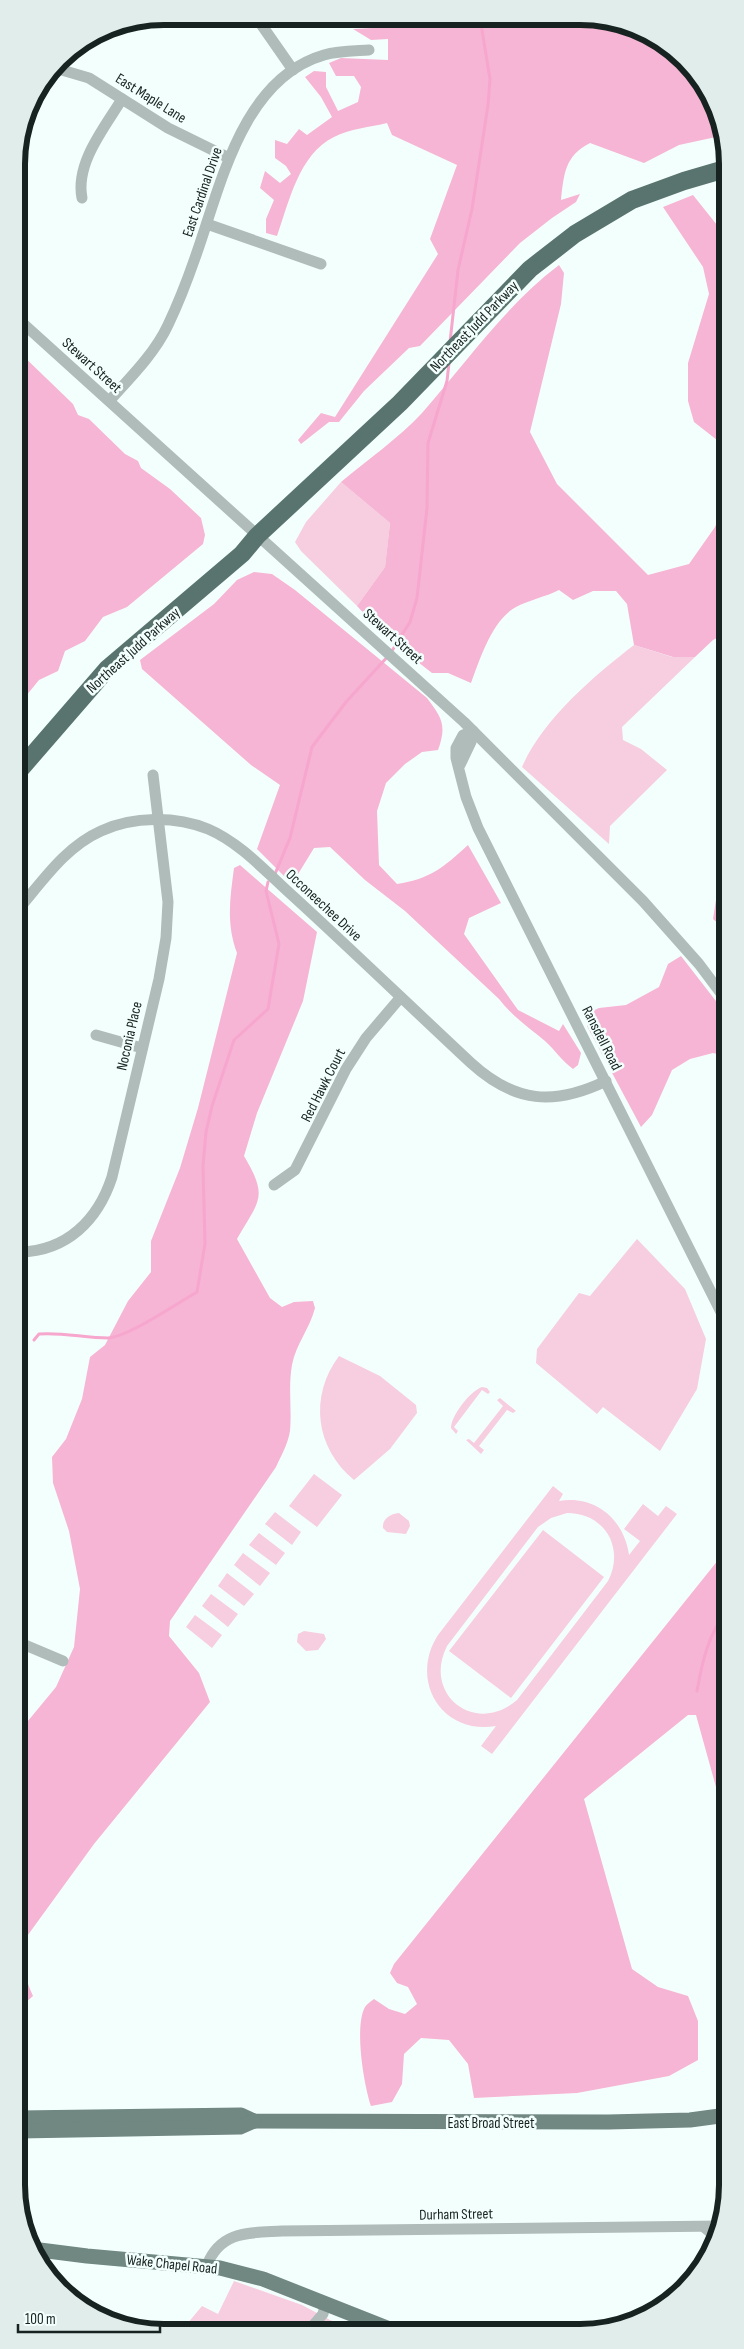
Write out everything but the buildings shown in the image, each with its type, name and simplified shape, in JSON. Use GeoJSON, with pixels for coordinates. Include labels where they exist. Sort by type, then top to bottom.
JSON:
{"type":"FeatureCollection","features":[{"type":"Feature","properties":{"kind":"highway","name":"Northeast Judd Parkway"},"geometry":{"type":"LineString","coordinates":[[25,764],[108,668],[242,554],[257,536],[400,404],[530,269],[575,234],[632,200],[684,180],[719,171]]}},
{"type":"Feature","properties":{"kind":"highway","name":"Northeast Judd Parkway"},"geometry":{"type":"LineString","coordinates":[[25,745],[91,670],[236,548],[257,536]]}},
{"type":"Feature","properties":{"kind":"main road","name":"East Broad Street"},"geometry":{"type":"LineString","coordinates":[[25,2118],[241,2115],[254,2121]]}},
{"type":"Feature","properties":{"kind":"main road","name":"East Broad Street"},"geometry":{"type":"LineString","coordinates":[[25,2131],[240,2127],[254,2121],[589,2122],[690,2120],[719,2116]]}},
{"type":"Feature","properties":{"kind":"main road","name":"Wake Chapel Road"},"geometry":{"type":"LineString","coordinates":[[42,2250],[207,2266],[263,2279],[377,2324]]}},
{"type":"Feature","properties":{"kind":"street"},"geometry":{"type":"LineString","coordinates":[[262,25],[293,70]]}},
{"type":"Feature","properties":{"kind":"street","name":"East Cardinal Drive"},"geometry":{"type":"LineString","coordinates":[[110,400],[141,364],[167,328],[195,259],[229,158],[244,126],[263,98],[293,70],[324,55],[369,50]]}},
{"type":"Feature","properties":{"kind":"street","name":"East Maple Lane"},"geometry":{"type":"LineString","coordinates":[[61,70],[89,78],[168,128],[229,158]]}},
{"type":"Feature","properties":{"kind":"street"},"geometry":{"type":"LineString","coordinates":[[82,198],[80,186],[87,161],[122,99]]}},
{"type":"Feature","properties":{"kind":"street"},"geometry":{"type":"LineString","coordinates":[[207,224],[322,264]]}},
{"type":"Feature","properties":{"kind":"street","name":"Stewart Street"},"geometry":{"type":"LineString","coordinates":[[25,325],[110,400],[257,536],[393,655],[473,731],[643,901],[694,958],[719,991]]}},
{"type":"Feature","properties":{"kind":"street","name":"Ransdell Road"},"geometry":{"type":"LineString","coordinates":[[473,731],[471,742],[460,765],[466,797],[478,828],[719,1308]]}},
{"type":"Feature","properties":{"kind":"street","name":"Noconia Place"},"geometry":{"type":"LineString","coordinates":[[25,1251],[51,1247],[70,1238],[85,1226],[101,1204],[112,1177],[162,965],[168,920],[163,851],[153,775]]}},
{"type":"Feature","properties":{"kind":"street","name":"Occoneechee Drive"},"geometry":{"type":"LineString","coordinates":[[25,903],[60,862],[87,838],[126,822],[158,820],[198,826],[220,835],[237,846],[319,920],[479,1071],[510,1090],[540,1098],[560,1097],[590,1089],[606,1080]]}},
{"type":"Feature","properties":{"kind":"street","name":"Red Hawk Court"},"geometry":{"type":"LineString","coordinates":[[274,1185],[295,1170],[346,1069],[366,1038],[400,998]]}},
{"type":"Feature","properties":{"kind":"street"},"geometry":{"type":"LineString","coordinates":[[96,1035],[142,1048]]}},
{"type":"Feature","properties":{"kind":"street"},"geometry":{"type":"LineString","coordinates":[[25,1645],[63,1661]]}},
{"type":"Feature","properties":{"kind":"street","name":"Durham Street"},"geometry":{"type":"LineString","coordinates":[[207,2266],[222,2242],[254,2233],[712,2226]]}},
{"type":"Feature","properties":{"kind":"street"},"geometry":{"type":"LineString","coordinates":[[704,2227],[710,2232]]}},
{"type":"Feature","properties":{"kind":"street"},"geometry":{"type":"LineString","coordinates":[[314,2324],[322,2314],[325,2304]]}},
{"type":"Feature","properties":{"kind":"shaded area"},"geometry":{"type":"Polygon","coordinates":[[[372,25],[589,25],[616,30],[650,44],[678,66],[696,87],[705,102],[712,119],[716,137],[679,145],[644,163],[590,143],[582,148],[575,154],[567,166],[561,200],[580,194],[576,202],[520,243],[420,346],[409,348],[364,391],[339,422],[329,422],[301,444],[298,440],[321,413],[335,417],[438,254],[430,239],[457,165],[392,135],[387,123],[340,134],[322,145],[304,167],[291,194],[277,236],[266,233],[266,219],[274,200],[260,188],[265,171],[280,183],[291,174],[286,166],[275,158],[275,140],[287,144],[299,129],[307,135],[332,117],[321,97],[305,77],[314,71],[326,72],[326,87],[338,111],[358,102],[361,87],[354,76],[336,76],[329,63],[341,58],[388,60],[388,39],[371,40],[353,29],[372,28],[372,25]]]}},
{"type":"Feature","properties":{"kind":"shaded area"},"geometry":{"type":"Polygon","coordinates":[[[693,195],[719,228],[719,443],[694,422],[688,401],[688,363],[709,294],[703,267],[663,207],[693,195]]]}},
{"type":"Feature","properties":{"kind":"shaded area"},"geometry":{"type":"Polygon","coordinates":[[[559,265],[564,273],[561,304],[530,432],[557,484],[648,575],[689,564],[715,527],[719,517],[719,637],[695,657],[673,657],[634,645],[627,604],[616,591],[593,591],[573,600],[559,590],[516,607],[500,621],[488,641],[471,683],[448,673],[432,673],[386,637],[357,606],[385,567],[390,523],[341,482],[393,440],[422,413],[487,336],[539,281],[559,265]]]}},
{"type":"Feature","properties":{"kind":"shaded area"},"geometry":{"type":"Polygon","coordinates":[[[25,358],[73,404],[78,415],[89,419],[125,454],[138,461],[141,468],[170,489],[201,518],[205,535],[203,544],[127,607],[103,617],[85,641],[65,651],[58,671],[39,680],[25,697],[25,358]]]}},
{"type":"Feature","properties":{"kind":"shaded area"},"geometry":{"type":"Polygon","coordinates":[[[341,482],[390,523],[385,567],[357,606],[301,551],[295,542],[306,522],[341,482]]]}},
{"type":"Feature","properties":{"kind":"shaded area"},"geometry":{"type":"Polygon","coordinates":[[[254,572],[272,574],[295,590],[427,698],[436,711],[442,722],[441,741],[438,750],[422,752],[405,764],[386,783],[377,811],[379,865],[397,884],[409,882],[436,871],[468,845],[501,903],[469,918],[464,934],[518,1010],[559,1031],[563,1024],[581,1053],[578,1065],[573,1069],[405,911],[365,880],[330,847],[314,848],[295,879],[287,879],[257,849],[280,785],[251,765],[142,669],[140,660],[214,604],[237,580],[254,572]]]}},
{"type":"Feature","properties":{"kind":"shaded area"},"geometry":{"type":"Polygon","coordinates":[[[634,645],[672,657],[695,657],[622,727],[623,740],[641,749],[667,770],[610,826],[609,844],[522,767],[531,749],[556,715],[603,670],[634,645]]]}},
{"type":"Feature","properties":{"kind":"shaded area"},"geometry":{"type":"Polygon","coordinates":[[[240,865],[317,932],[303,1001],[257,1113],[244,1156],[257,1181],[259,1190],[255,1207],[237,1239],[270,1298],[282,1307],[294,1302],[313,1301],[315,1308],[292,1365],[290,1431],[288,1441],[276,1467],[170,1621],[169,1636],[199,1673],[210,1702],[94,1844],[25,1939],[25,1725],[56,1687],[74,1647],[80,1589],[69,1531],[53,1483],[52,1457],[66,1439],[82,1399],[90,1357],[105,1345],[128,1301],[151,1272],[151,1241],[180,1168],[198,1108],[237,953],[230,921],[234,868],[240,865]]]}},
{"type":"Feature","properties":{"kind":"shaded area"},"geometry":{"type":"Polygon","coordinates":[[[719,896],[719,924],[713,919],[716,900],[719,896]]]}},
{"type":"Feature","properties":{"kind":"shaded area"},"geometry":{"type":"Polygon","coordinates":[[[681,956],[719,1005],[719,1054],[713,1053],[690,1059],[672,1070],[652,1115],[641,1127],[587,1026],[588,1013],[599,1008],[626,1005],[659,987],[668,964],[681,956]]]}},
{"type":"Feature","properties":{"kind":"shaded area"},"geometry":{"type":"Polygon","coordinates":[[[637,1239],[685,1289],[706,1339],[697,1389],[660,1451],[603,1407],[597,1414],[536,1363],[537,1349],[579,1293],[590,1296],[637,1239]]]}},
{"type":"Feature","properties":{"kind":"shaded area"},"geometry":{"type":"Polygon","coordinates":[[[339,1356],[380,1376],[416,1405],[417,1413],[390,1449],[354,1480],[331,1453],[324,1437],[321,1421],[320,1404],[323,1388],[329,1371],[339,1356]]]}},
{"type":"Feature","properties":{"kind":"shaded area"},"geometry":{"type":"Polygon","coordinates":[[[482,1387],[487,1388],[490,1392],[488,1394],[482,1390],[454,1427],[458,1431],[456,1434],[451,1428],[454,1417],[472,1393],[482,1387]]]}},
{"type":"Feature","properties":{"kind":"shaded area"},"geometry":{"type":"Polygon","coordinates":[[[500,1398],[516,1411],[513,1413],[507,1410],[479,1446],[484,1450],[481,1454],[466,1440],[469,1439],[474,1443],[503,1406],[497,1400],[500,1398]]]}},
{"type":"Feature","properties":{"kind":"shaded area"},"geometry":{"type":"Polygon","coordinates":[[[314,1474],[342,1495],[317,1527],[289,1506],[314,1474]]]}},
{"type":"Feature","properties":{"kind":"shaded area"},"geometry":{"type":"Polygon","coordinates":[[[553,1486],[563,1494],[559,1501],[572,1500],[584,1502],[606,1512],[621,1531],[629,1555],[640,1541],[624,1529],[643,1504],[658,1516],[666,1506],[677,1514],[492,1754],[481,1746],[496,1726],[477,1727],[460,1722],[446,1713],[436,1701],[429,1686],[427,1669],[430,1652],[438,1635],[553,1486]],[[567,1513],[551,1518],[538,1527],[447,1646],[441,1664],[442,1680],[447,1694],[457,1705],[470,1712],[485,1714],[501,1710],[517,1700],[608,1581],[613,1569],[613,1545],[601,1526],[592,1519],[567,1513]]]}},
{"type":"Feature","properties":{"kind":"shaded area"},"geometry":{"type":"Polygon","coordinates":[[[275,1512],[301,1532],[292,1545],[265,1524],[275,1512]]]}},
{"type":"Feature","properties":{"kind":"shaded area"},"geometry":{"type":"Polygon","coordinates":[[[399,1513],[409,1521],[410,1526],[406,1534],[387,1532],[383,1528],[385,1520],[399,1513]]]}},
{"type":"Feature","properties":{"kind":"shaded area"},"geometry":{"type":"Polygon","coordinates":[[[543,1530],[604,1577],[511,1698],[449,1651],[543,1530]]]}},
{"type":"Feature","properties":{"kind":"shaded area"},"geometry":{"type":"Polygon","coordinates":[[[259,1533],[285,1553],[276,1565],[249,1545],[259,1533]]]}},
{"type":"Feature","properties":{"kind":"shaded area"},"geometry":{"type":"Polygon","coordinates":[[[243,1553],[270,1573],[260,1586],[234,1565],[243,1553]]]}},
{"type":"Feature","properties":{"kind":"shaded area"},"geometry":{"type":"Polygon","coordinates":[[[719,1559],[719,1788],[716,1787],[696,1715],[688,1715],[584,1799],[632,1969],[658,1987],[688,1996],[698,2021],[698,2060],[669,2076],[577,2093],[474,2098],[468,2064],[449,2040],[421,2038],[404,2054],[402,2084],[392,2102],[371,2106],[363,2071],[360,2042],[360,2028],[365,2007],[374,1999],[389,2009],[405,2014],[417,2004],[408,1987],[397,1983],[390,1973],[394,1964],[719,1559]]]}},
{"type":"Feature","properties":{"kind":"shaded area"},"geometry":{"type":"Polygon","coordinates":[[[227,1573],[254,1594],[244,1606],[218,1586],[227,1573]]]}},
{"type":"Feature","properties":{"kind":"shaded area"},"geometry":{"type":"Polygon","coordinates":[[[211,1594],[238,1614],[228,1627],[202,1606],[211,1594]]]}},
{"type":"Feature","properties":{"kind":"shaded area"},"geometry":{"type":"Polygon","coordinates":[[[195,1615],[222,1635],[212,1648],[186,1627],[195,1615]]]}},
{"type":"Feature","properties":{"kind":"shaded area"},"geometry":{"type":"Polygon","coordinates":[[[304,1631],[324,1634],[326,1639],[318,1650],[306,1651],[297,1642],[298,1634],[304,1631]]]}},
{"type":"Feature","properties":{"kind":"shaded area"},"geometry":{"type":"Polygon","coordinates":[[[25,1973],[27,1982],[33,1996],[25,2003],[25,1973]]]}},
{"type":"Feature","properties":{"kind":"shaded area"},"geometry":{"type":"Polygon","coordinates":[[[234,2281],[302,2305],[340,2324],[187,2324],[202,2306],[218,2314],[234,2281]]]}},
{"type":"Feature","properties":{"kind":"waterway"},"geometry":{"type":"LineString","coordinates":[[450,342],[458,270],[472,209],[488,105],[490,79],[481,25]]}},
{"type":"Feature","properties":{"kind":"waterway"},"geometry":{"type":"LineString","coordinates":[[275,874],[290,838],[312,747],[346,702],[390,654],[410,622],[417,598],[427,508],[428,443],[447,381],[449,363]]}},
{"type":"Feature","properties":{"kind":"waterway"},"geometry":{"type":"LineString","coordinates":[[34,1340],[39,1334],[65,1334],[99,1338],[117,1336],[140,1326],[197,1292],[205,1244],[203,1166],[206,1132],[212,1106],[234,1040],[268,1009],[279,944],[266,891],[268,882]]}},
{"type":"Feature","properties":{"kind":"waterway"},"geometry":{"type":"LineString","coordinates":[[697,1691],[710,1639],[719,1622]]}}]}
